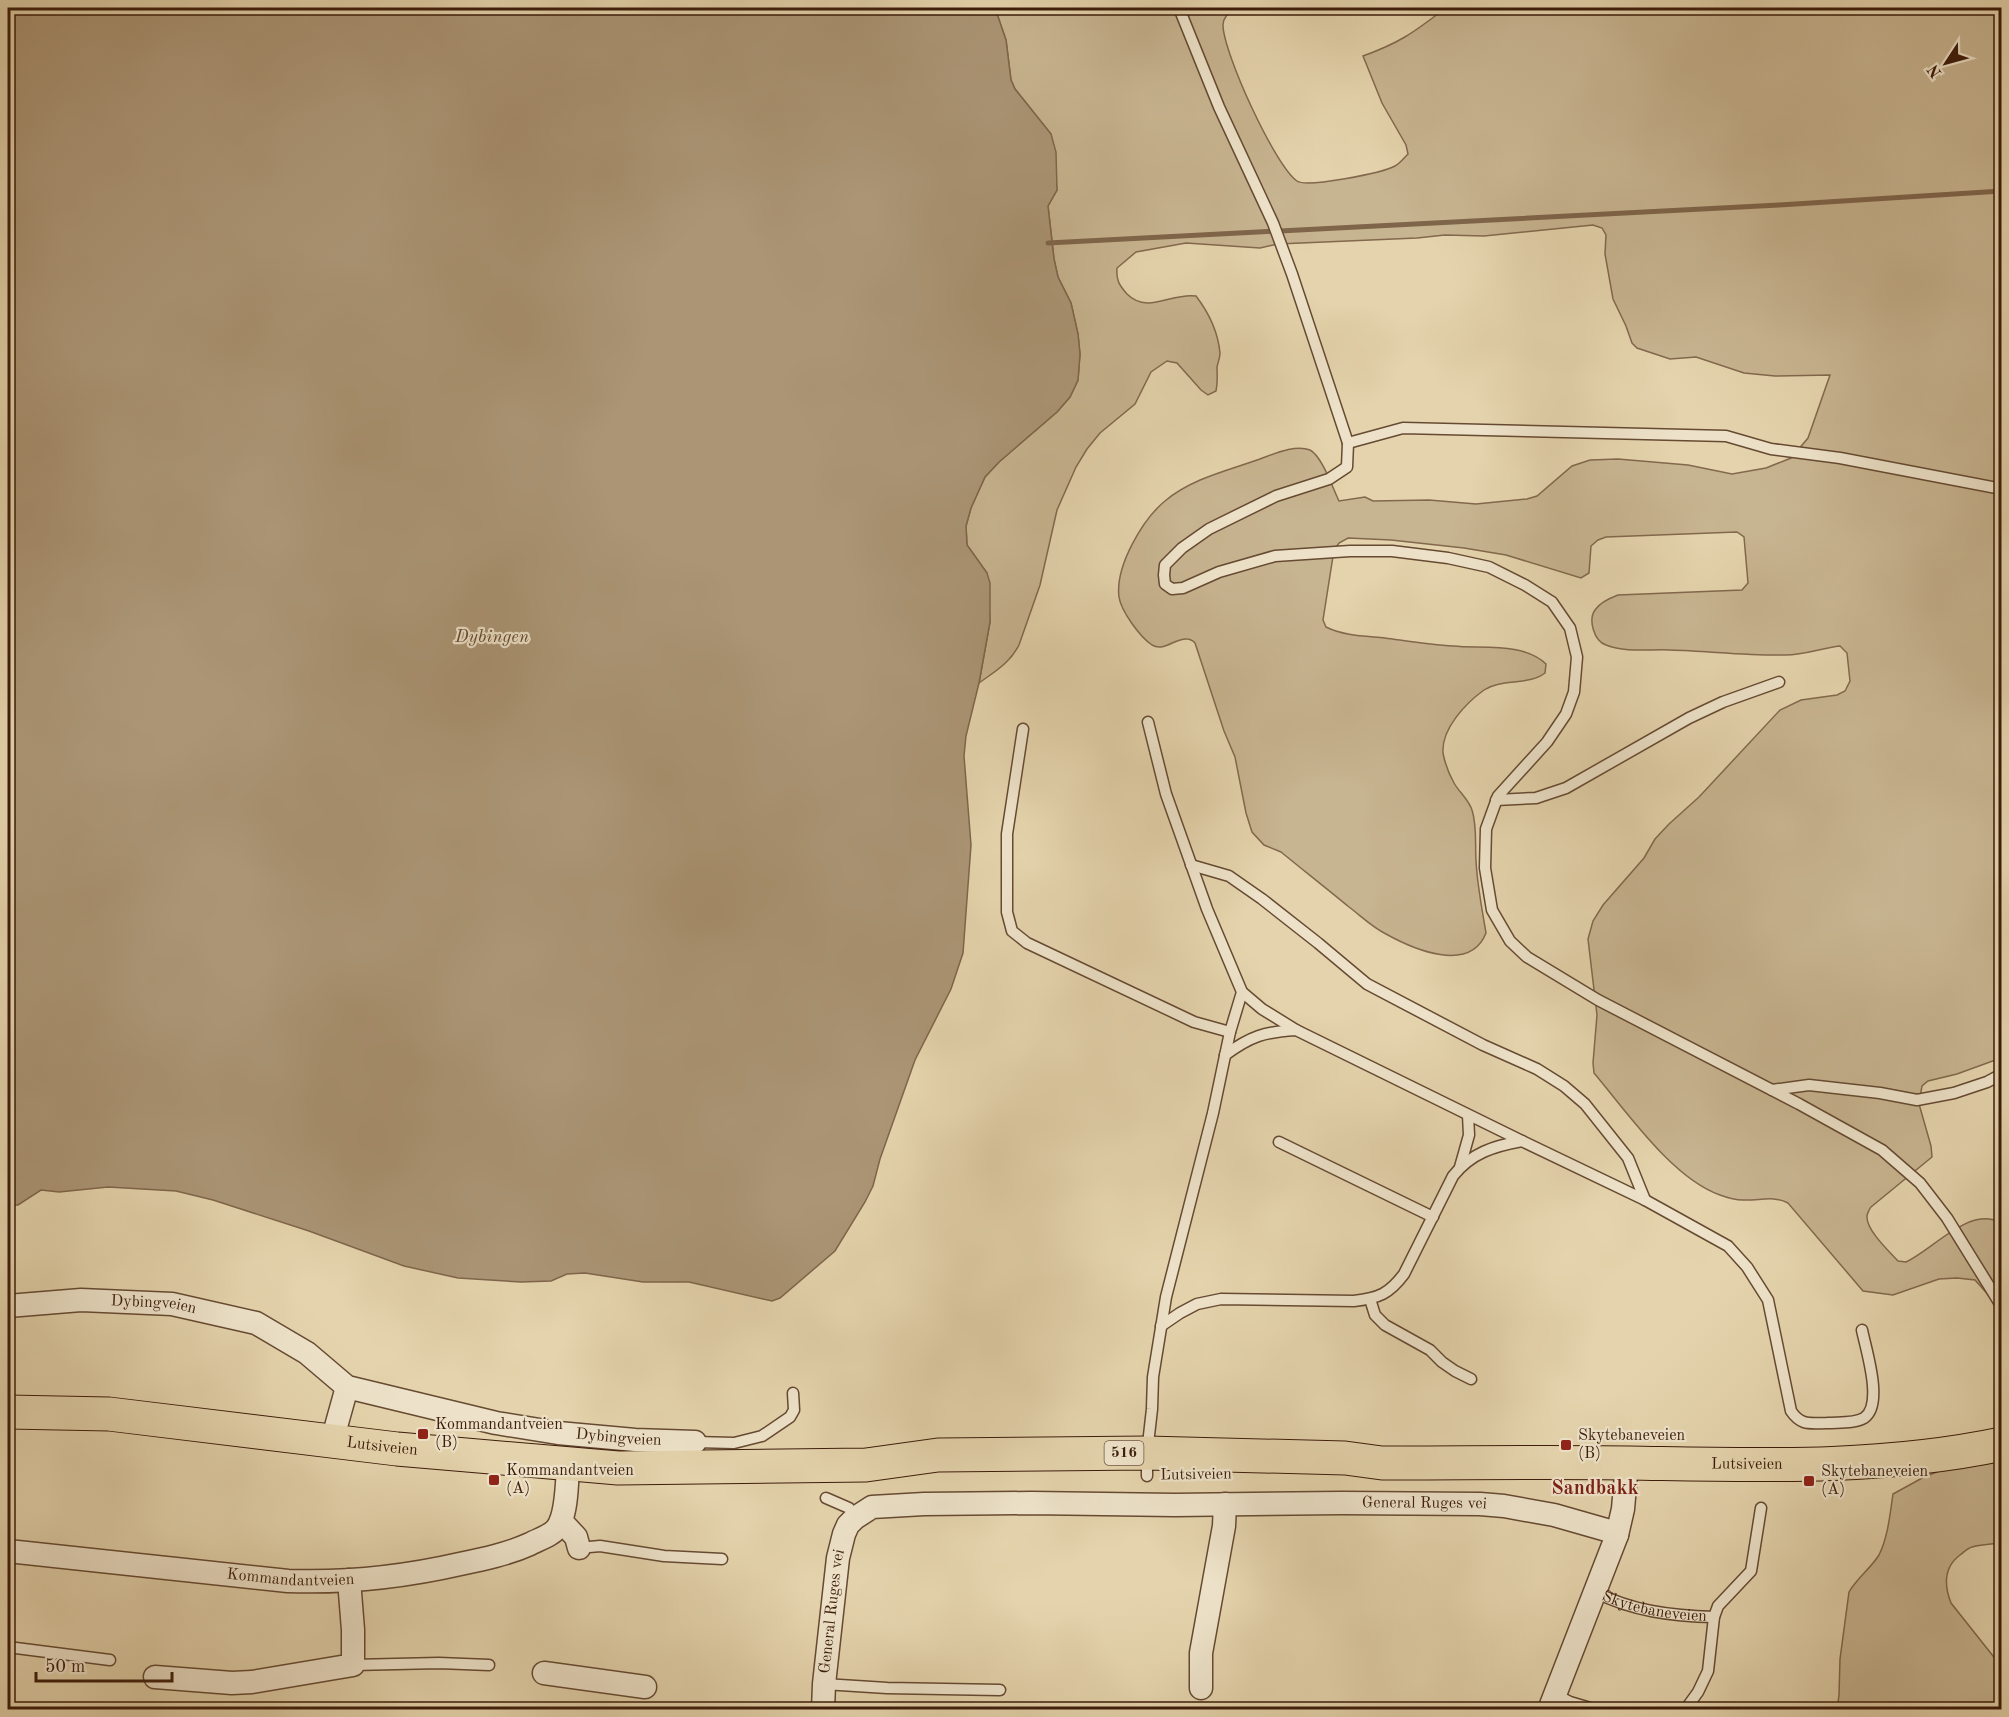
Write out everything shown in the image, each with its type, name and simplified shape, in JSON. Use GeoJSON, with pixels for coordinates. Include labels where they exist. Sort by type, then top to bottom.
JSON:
{"type":"FeatureCollection","features":[{"type":"Feature","properties":{"kind":"main road","name":"Lutsiveien"},"geometry":{"type":"LineString","coordinates":[[8,1412],[109,1414],[332,1441],[568,1465],[618,1468],[866,1465],[942,1473],[995,1475],[1147,1464],[1206,1476],[1344,1471],[1382,1463],[1627,1463],[1764,1466],[1860,1463],[1926,1457],[2001,1444]]}},
{"type":"Feature","properties":{"kind":"street","name":"Dybingveien"},"geometry":{"type":"LineString","coordinates":[[8,1305],[81,1300],[172,1304],[256,1323],[307,1353],[347,1387],[506,1425],[569,1434],[695,1442]]}},
{"type":"Feature","properties":{"kind":"street"},"geometry":{"type":"LineString","coordinates":[[332,1441],[347,1387]]}},
{"type":"Feature","properties":{"kind":"street","name":"Skytebaneveien"},"geometry":{"type":"LineString","coordinates":[[1551,1702],[1617,1535],[1623,1509],[1627,1463]]}},
{"type":"Feature","properties":{"kind":"street"},"geometry":{"type":"LineString","coordinates":[[568,1465],[561,1521],[576,1537],[579,1548]]}},
{"type":"Feature","properties":{"kind":"street"},"geometry":{"type":"LineString","coordinates":[[1201,1688],[1201,1653],[1226,1504]]}},
{"type":"Feature","properties":{"kind":"street","name":"General Ruges vei"},"geometry":{"type":"LineString","coordinates":[[823,1710],[838,1558],[848,1525],[872,1507],[885,1505],[1480,1504],[1554,1515],[1617,1535]]}},
{"type":"Feature","properties":{"kind":"street","name":"Kommandantveien"},"geometry":{"type":"LineString","coordinates":[[8,1551],[288,1581],[349,1580],[406,1575],[499,1555],[549,1535],[561,1521]]}},
{"type":"Feature","properties":{"kind":"street"},"geometry":{"type":"LineString","coordinates":[[155,1677],[232,1683],[252,1682],[352,1665],[349,1580]]}},
{"type":"Feature","properties":{"kind":"street"},"geometry":{"type":"LineString","coordinates":[[544,1673],[645,1687]]}},
{"type":"Feature","properties":{"kind":"lane"},"geometry":{"type":"LineString","coordinates":[[1179,8],[1219,106],[1273,223],[1348,443],[1347,467],[1329,479],[1276,496],[1209,529],[1182,548],[1165,565],[1166,584],[1172,588],[1183,588],[1219,572],[1275,556],[1392,551],[1448,558],[1489,567],[1552,602],[1570,628],[1577,657],[1574,692],[1566,714],[1547,742],[1496,800],[1486,829],[1485,868],[1492,910],[1510,941],[1527,957],[1598,1000],[1882,1150],[1920,1183],[1947,1218],[2001,1307]]}},
{"type":"Feature","properties":{"kind":"lane"},"geometry":{"type":"LineString","coordinates":[[1348,443],[1403,428],[1726,436],[1771,449],[1840,458],[2001,489]]}},
{"type":"Feature","properties":{"kind":"lane"},"geometry":{"type":"LineString","coordinates":[[1496,800],[1536,798],[1566,789],[1689,718],[1723,702],[1779,682]]}},
{"type":"Feature","properties":{"kind":"lane"},"geometry":{"type":"LineString","coordinates":[[1148,722],[1166,794],[1207,909],[1242,992],[1262,1009],[1296,1030],[1645,1200],[1728,1246],[1747,1267],[1768,1300],[1791,1411],[1797,1419],[1807,1423],[1852,1422],[1863,1419],[1871,1411],[1875,1396],[1862,1330]]}},
{"type":"Feature","properties":{"kind":"lane"},"geometry":{"type":"LineString","coordinates":[[1023,729],[1007,834],[1007,912],[1012,931],[1027,943],[1194,1022],[1230,1032]]}},
{"type":"Feature","properties":{"kind":"lane"},"geometry":{"type":"LineString","coordinates":[[1191,865],[1228,876],[1309,935],[1367,984],[1564,1086],[1586,1104],[1628,1158],[1645,1200]]}},
{"type":"Feature","properties":{"kind":"lane"},"geometry":{"type":"LineString","coordinates":[[1147,1464],[1153,1377],[1166,1297],[1213,1113],[1230,1032],[1242,992]]}},
{"type":"Feature","properties":{"kind":"lane"},"geometry":{"type":"LineString","coordinates":[[1225,1055],[1246,1040],[1264,1034],[1296,1030]]}},
{"type":"Feature","properties":{"kind":"lane"},"geometry":{"type":"LineString","coordinates":[[1772,1090],[1809,1085],[1880,1093],[1917,1100],[1954,1094],[1987,1082],[2001,1074]]}},
{"type":"Feature","properties":{"kind":"lane"},"geometry":{"type":"LineString","coordinates":[[1460,1167],[1469,1135],[1468,1115]]}},
{"type":"Feature","properties":{"kind":"lane"},"geometry":{"type":"LineString","coordinates":[[1161,1326],[1197,1304],[1221,1299],[1354,1300],[1370,1299],[1386,1294],[1404,1274],[1453,1176],[1460,1167],[1469,1158],[1485,1150],[1522,1141]]}},
{"type":"Feature","properties":{"kind":"lane"},"geometry":{"type":"LineString","coordinates":[[1279,1142],[1432,1217]]}},
{"type":"Feature","properties":{"kind":"lane"},"geometry":{"type":"LineString","coordinates":[[1370,1299],[1375,1316],[1385,1325],[1430,1350],[1448,1367],[1471,1379]]}},
{"type":"Feature","properties":{"kind":"lane","name":"Dybingveien"},"geometry":{"type":"LineString","coordinates":[[695,1442],[734,1443],[762,1436],[790,1418],[794,1410],[793,1393]]}},
{"type":"Feature","properties":{"kind":"lane"},"geometry":{"type":"LineString","coordinates":[[826,1498],[849,1508],[855,1518]]}},
{"type":"Feature","properties":{"kind":"lane"},"geometry":{"type":"LineString","coordinates":[[1685,1710],[1698,1692],[1708,1671],[1714,1617],[1718,1606],[1751,1571],[1761,1508]]}},
{"type":"Feature","properties":{"kind":"lane"},"geometry":{"type":"LineString","coordinates":[[579,1548],[600,1546],[664,1556],[722,1559]]}},
{"type":"Feature","properties":{"kind":"lane","name":"Skytebaneveien"},"geometry":{"type":"LineString","coordinates":[[1595,1593],[1624,1605],[1652,1612],[1714,1617]]}},
{"type":"Feature","properties":{"kind":"lane"},"geometry":{"type":"LineString","coordinates":[[8,1647],[110,1660]]}},
{"type":"Feature","properties":{"kind":"lane"},"geometry":{"type":"LineString","coordinates":[[352,1665],[439,1663],[489,1665]]}},
{"type":"Feature","properties":{"kind":"lane"},"geometry":{"type":"LineString","coordinates":[[824,1683],[887,1688],[1000,1690]]}},
{"type":"Feature","properties":{"kind":"lane","name":"Skytebaneveien"},"geometry":{"type":"LineString","coordinates":[[1551,1702],[1570,1702],[1597,1710]]}},
{"type":"Feature","properties":{"kind":"shaded area"},"geometry":{"type":"Polygon","coordinates":[[[995,8],[1235,8],[1223,22],[1225,39],[1252,108],[1276,154],[1288,171],[1297,181],[1315,183],[1387,169],[1395,166],[1408,154],[1406,145],[1382,103],[1363,56],[1405,37],[1443,8],[2001,8],[2001,1058],[1957,1074],[1928,1081],[1922,1086],[1919,1104],[1932,1157],[1871,1207],[1867,1216],[1870,1228],[1879,1240],[1898,1261],[1906,1262],[1965,1224],[1989,1219],[2001,1223],[2001,1309],[1975,1280],[1939,1279],[1893,1295],[1863,1291],[1788,1203],[1771,1199],[1737,1200],[1729,1198],[1702,1186],[1685,1174],[1651,1142],[1594,1073],[1597,1015],[1588,939],[1593,921],[1603,905],[1644,858],[1655,839],[1699,797],[1780,710],[1801,700],[1837,695],[1845,691],[1850,681],[1847,653],[1840,646],[1793,655],[1630,650],[1606,645],[1595,635],[1592,619],[1597,607],[1618,595],[1742,590],[1748,583],[1744,537],[1737,532],[1606,537],[1591,546],[1589,573],[1581,578],[1506,555],[1464,548],[1348,538],[1339,543],[1334,550],[1323,620],[1326,627],[1347,634],[1427,644],[1514,649],[1537,657],[1546,664],[1545,673],[1538,677],[1499,684],[1484,690],[1456,717],[1443,744],[1443,753],[1449,772],[1471,806],[1474,816],[1477,878],[1486,933],[1478,945],[1467,953],[1454,955],[1425,951],[1381,931],[1281,852],[1264,845],[1252,832],[1235,757],[1195,643],[1183,639],[1161,647],[1152,645],[1132,623],[1120,603],[1121,571],[1132,544],[1148,519],[1165,501],[1197,481],[1283,451],[1297,448],[1314,453],[1323,466],[1339,501],[1365,497],[1373,501],[1429,500],[1476,504],[1527,499],[1537,496],[1572,466],[1590,460],[1618,459],[1688,465],[1732,474],[1766,468],[1791,458],[1808,438],[1830,375],[1775,376],[1744,373],[1696,357],[1670,359],[1637,348],[1632,343],[1613,299],[1605,254],[1606,235],[1602,228],[1593,225],[1484,236],[1445,235],[1278,244],[1260,248],[1186,243],[1136,252],[1117,268],[1119,282],[1127,294],[1143,303],[1196,296],[1205,309],[1219,345],[1216,391],[1208,395],[1177,363],[1167,361],[1151,372],[1135,404],[1100,433],[1087,449],[1076,467],[1057,510],[1040,585],[1019,645],[1006,662],[979,683],[990,622],[987,573],[967,545],[966,526],[971,508],[985,477],[1057,412],[1070,397],[1078,380],[1080,354],[1071,303],[1058,277],[1054,259],[1048,206],[1057,190],[1051,134],[1015,89],[1011,80],[1006,40],[995,8]]]}},
{"type":"Feature","properties":{"kind":"shaded area"},"geometry":{"type":"Polygon","coordinates":[[[2001,1459],[2001,1543],[1979,1545],[1966,1550],[1955,1560],[1948,1571],[1947,1590],[1951,1603],[2001,1666],[2001,1709],[1837,1710],[1840,1659],[1849,1592],[1879,1555],[1887,1533],[1893,1494],[1942,1470],[2001,1459]]]}},
{"type":"Feature","properties":{"kind":"water","name":"Dybingen"},"geometry":{"type":"Polygon","coordinates":[[[8,8],[995,8],[1006,40],[1011,80],[1015,89],[1051,134],[1056,152],[1057,190],[1048,206],[1058,277],[1071,303],[1078,334],[1080,354],[1078,380],[1070,397],[1057,412],[985,477],[971,508],[966,526],[967,545],[987,573],[990,583],[990,622],[979,683],[966,736],[964,756],[971,845],[963,953],[951,989],[915,1060],[880,1159],[873,1186],[865,1202],[835,1251],[780,1298],[772,1301],[689,1282],[643,1282],[585,1273],[567,1274],[551,1281],[521,1282],[458,1278],[404,1266],[309,1231],[213,1200],[176,1191],[108,1187],[59,1192],[41,1190],[18,1205],[8,1205],[8,8]]]}},
{"type":"Feature","properties":{"kind":"waterway"},"geometry":{"type":"LineString","coordinates":[[1048,243],[1779,205],[2002,191]]}},
{"type":"Feature","properties":{"kind":"place","name":"Kommandantveien (B)"},"geometry":{"type":"Point","coordinates":[423,1434]}},
{"type":"Feature","properties":{"kind":"place","name":"Skytebaneveien (B)"},"geometry":{"type":"Point","coordinates":[1566,1445]}},
{"type":"Feature","properties":{"kind":"place","name":"Kommandantveien (A)"},"geometry":{"type":"Point","coordinates":[494,1480]}},
{"type":"Feature","properties":{"kind":"place","name":"Skytebaneveien (A)"},"geometry":{"type":"Point","coordinates":[1809,1481]}},
{"type":"Feature","properties":{"kind":"district","name":"Sandbakk"},"geometry":{"type":"Point","coordinates":[1595,1489]}}]}
